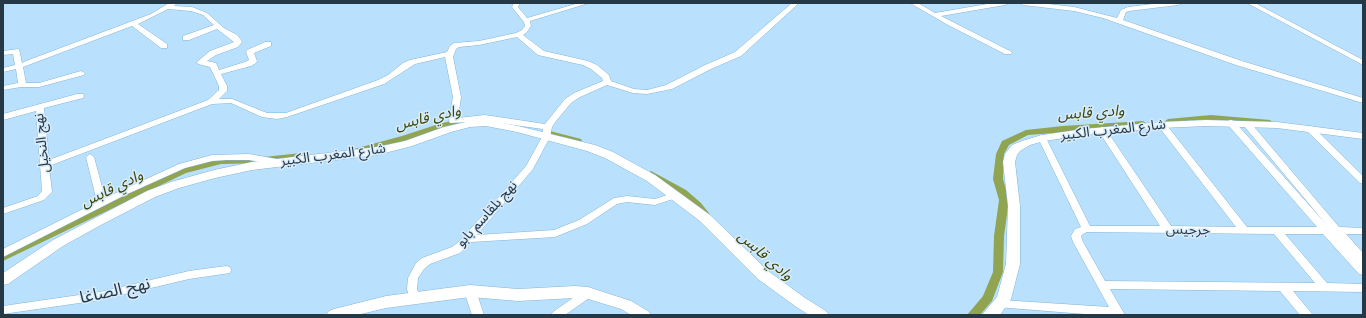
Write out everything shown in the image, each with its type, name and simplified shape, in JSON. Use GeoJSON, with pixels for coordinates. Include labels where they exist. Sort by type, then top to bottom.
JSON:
{"type":"FeatureCollection","features":[{"type":"Feature","properties":{"kind":"street"},"geometry":{"type":"LineString","coordinates":[[517,3],[515,7],[526,20],[528,26],[525,32],[518,35],[479,43],[457,45],[453,48],[450,54],[450,64],[457,97],[453,121],[485,118],[547,132]]}},
{"type":"Feature","properties":{"kind":"street"},"geometry":{"type":"LineString","coordinates":[[526,20],[586,3]]}},
{"type":"Feature","properties":{"kind":"street"},"geometry":{"type":"LineString","coordinates":[[518,35],[541,53],[585,63],[594,67],[606,77],[607,82],[633,90],[647,92],[669,87],[708,67],[738,54],[796,3]]}},
{"type":"Feature","properties":{"kind":"street"},"geometry":{"type":"LineString","coordinates":[[913,3],[1008,52]]}},
{"type":"Feature","properties":{"kind":"street"},"geometry":{"type":"LineString","coordinates":[[935,15],[1005,3]]}},
{"type":"Feature","properties":{"kind":"street"},"geometry":{"type":"LineString","coordinates":[[1023,3],[1074,9],[1119,21],[1217,56],[1304,81],[1363,101]]}},
{"type":"Feature","properties":{"kind":"street"},"geometry":{"type":"LineString","coordinates":[[1119,21],[1123,11],[1128,9],[1178,3]]}},
{"type":"Feature","properties":{"kind":"street"},"geometry":{"type":"LineString","coordinates":[[1250,3],[1363,63]]}},
{"type":"Feature","properties":{"kind":"street"},"geometry":{"type":"LineString","coordinates":[[3,70],[57,53],[133,23],[171,5],[201,12],[234,37],[238,42],[235,45],[202,60],[204,64],[213,65],[218,73],[223,90],[212,102]]}},
{"type":"Feature","properties":{"kind":"street"},"geometry":{"type":"LineString","coordinates":[[133,23],[164,46]]}},
{"type":"Feature","properties":{"kind":"street"},"geometry":{"type":"LineString","coordinates":[[186,38],[218,26]]}},
{"type":"Feature","properties":{"kind":"street"},"geometry":{"type":"LineString","coordinates":[[218,73],[248,64],[253,61],[250,52],[268,44]]}},
{"type":"Feature","properties":{"kind":"street"},"geometry":{"type":"LineString","coordinates":[[3,52],[16,51],[22,83],[21,85]]}},
{"type":"Feature","properties":{"kind":"street"},"geometry":{"type":"LineString","coordinates":[[44,165],[212,102],[232,101],[265,115],[287,115],[381,82],[413,62],[450,54]]}},
{"type":"Feature","properties":{"kind":"street"},"geometry":{"type":"LineString","coordinates":[[3,88],[21,85],[39,85],[81,73]]}},
{"type":"Feature","properties":{"kind":"street","name":"نهج بلقاسم بابو"},"geometry":{"type":"LineString","coordinates":[[414,298],[412,289],[413,278],[420,266],[426,261],[456,250],[464,244],[530,167],[558,112],[577,95],[607,82]]}},
{"type":"Feature","properties":{"kind":"street"},"geometry":{"type":"LineString","coordinates":[[40,107],[80,96]]}},
{"type":"Feature","properties":{"kind":"street","name":"نهج النخيل"},"geometry":{"type":"LineString","coordinates":[[3,117],[40,107],[47,192],[41,198],[3,211]]}},
{"type":"Feature","properties":{"kind":"street","name":"شارع المغرب الكبير"},"geometry":{"type":"LineString","coordinates":[[3,280],[58,243],[124,206],[169,187],[214,174],[277,162],[371,152],[408,144],[448,129],[478,123],[547,132],[609,155],[651,178],[709,222],[764,275],[800,302],[821,315]]}},
{"type":"Feature","properties":{"kind":"street"},"geometry":{"type":"LineString","coordinates":[[1231,123],[1330,230],[1363,260]]}},
{"type":"Feature","properties":{"kind":"street","name":"شارع المغرب الكبير"},"geometry":{"type":"LineString","coordinates":[[990,315],[1001,304],[1006,293],[1013,264],[1014,206],[1009,162],[1011,154],[1016,148],[1026,143],[1042,138],[1162,124],[1231,123],[1310,128],[1363,136]]}},
{"type":"Feature","properties":{"kind":"street"},"geometry":{"type":"LineString","coordinates":[[1162,124],[1244,230]]}},
{"type":"Feature","properties":{"kind":"street"},"geometry":{"type":"LineString","coordinates":[[1247,124],[1363,271]]}},
{"type":"Feature","properties":{"kind":"street"},"geometry":{"type":"LineString","coordinates":[[1310,128],[1363,181]]}},
{"type":"Feature","properties":{"kind":"street"},"geometry":{"type":"LineString","coordinates":[[1102,130],[1168,230]]}},
{"type":"Feature","properties":{"kind":"street"},"geometry":{"type":"LineString","coordinates":[[1042,138],[1087,229],[1079,231],[1076,236],[1118,314]]}},
{"type":"Feature","properties":{"kind":"street"},"geometry":{"type":"LineString","coordinates":[[3,253],[163,174],[199,161],[212,158],[236,156],[277,162]]}},
{"type":"Feature","properties":{"kind":"street"},"geometry":{"type":"LineString","coordinates":[[90,157],[102,204]]}},
{"type":"Feature","properties":{"kind":"street"},"geometry":{"type":"LineString","coordinates":[[469,239],[555,233],[583,222],[614,201],[622,199],[654,202],[673,196]]}},
{"type":"Feature","properties":{"kind":"street"},"geometry":{"type":"LineString","coordinates":[[51,229],[59,236],[58,243]]}},
{"type":"Feature","properties":{"kind":"street","name":"جرجيس"},"geometry":{"type":"LineString","coordinates":[[1087,229],[1363,231]]}},
{"type":"Feature","properties":{"kind":"street"},"geometry":{"type":"LineString","coordinates":[[1277,231],[1324,287]]}},
{"type":"Feature","properties":{"kind":"street","name":"نهج الصاغا"},"geometry":{"type":"LineString","coordinates":[[3,310],[100,296],[189,274],[226,270]]}},
{"type":"Feature","properties":{"kind":"street"},"geometry":{"type":"LineString","coordinates":[[1102,285],[1363,288]]}},
{"type":"Feature","properties":{"kind":"street"},"geometry":{"type":"LineString","coordinates":[[1283,287],[1307,315]]}},
{"type":"Feature","properties":{"kind":"street"},"geometry":{"type":"LineString","coordinates":[[470,291],[478,315]]}},
{"type":"Feature","properties":{"kind":"street"},"geometry":{"type":"LineString","coordinates":[[334,315],[386,302],[470,291],[518,295],[575,292],[588,293],[611,300],[643,315]]}},
{"type":"Feature","properties":{"kind":"street"},"geometry":{"type":"LineString","coordinates":[[557,315],[588,293]]}},
{"type":"Feature","properties":{"kind":"street"},"geometry":{"type":"LineString","coordinates":[[1001,304],[1118,314]]}},
{"type":"Feature","properties":{"kind":"waterway","name":"وادي قابس"},"geometry":{"type":"LineString","coordinates":[[1168,122],[1211,118],[1270,123]]}},
{"type":"Feature","properties":{"kind":"waterway","name":"وادي قابس"},"geometry":{"type":"LineString","coordinates":[[357,151],[445,125],[468,121]]}},
{"type":"Feature","properties":{"kind":"waterway","name":"وادي قابس"},"geometry":{"type":"LineString","coordinates":[[973,315],[988,298],[998,272],[999,236],[1004,200],[998,179],[1000,154],[1005,143],[1026,133],[1143,124]]}},
{"type":"Feature","properties":{"kind":"waterway","name":"وادي قابس"},"geometry":{"type":"LineString","coordinates":[[546,133],[578,141]]}},
{"type":"Feature","properties":{"kind":"waterway","name":"وادي قابس"},"geometry":{"type":"LineString","coordinates":[[3,257],[183,171],[221,161],[264,160],[301,156]]}},
{"type":"Feature","properties":{"kind":"waterway","name":"وادي قابس"},"geometry":{"type":"LineString","coordinates":[[651,174],[683,192],[698,205],[707,217]]}}]}
